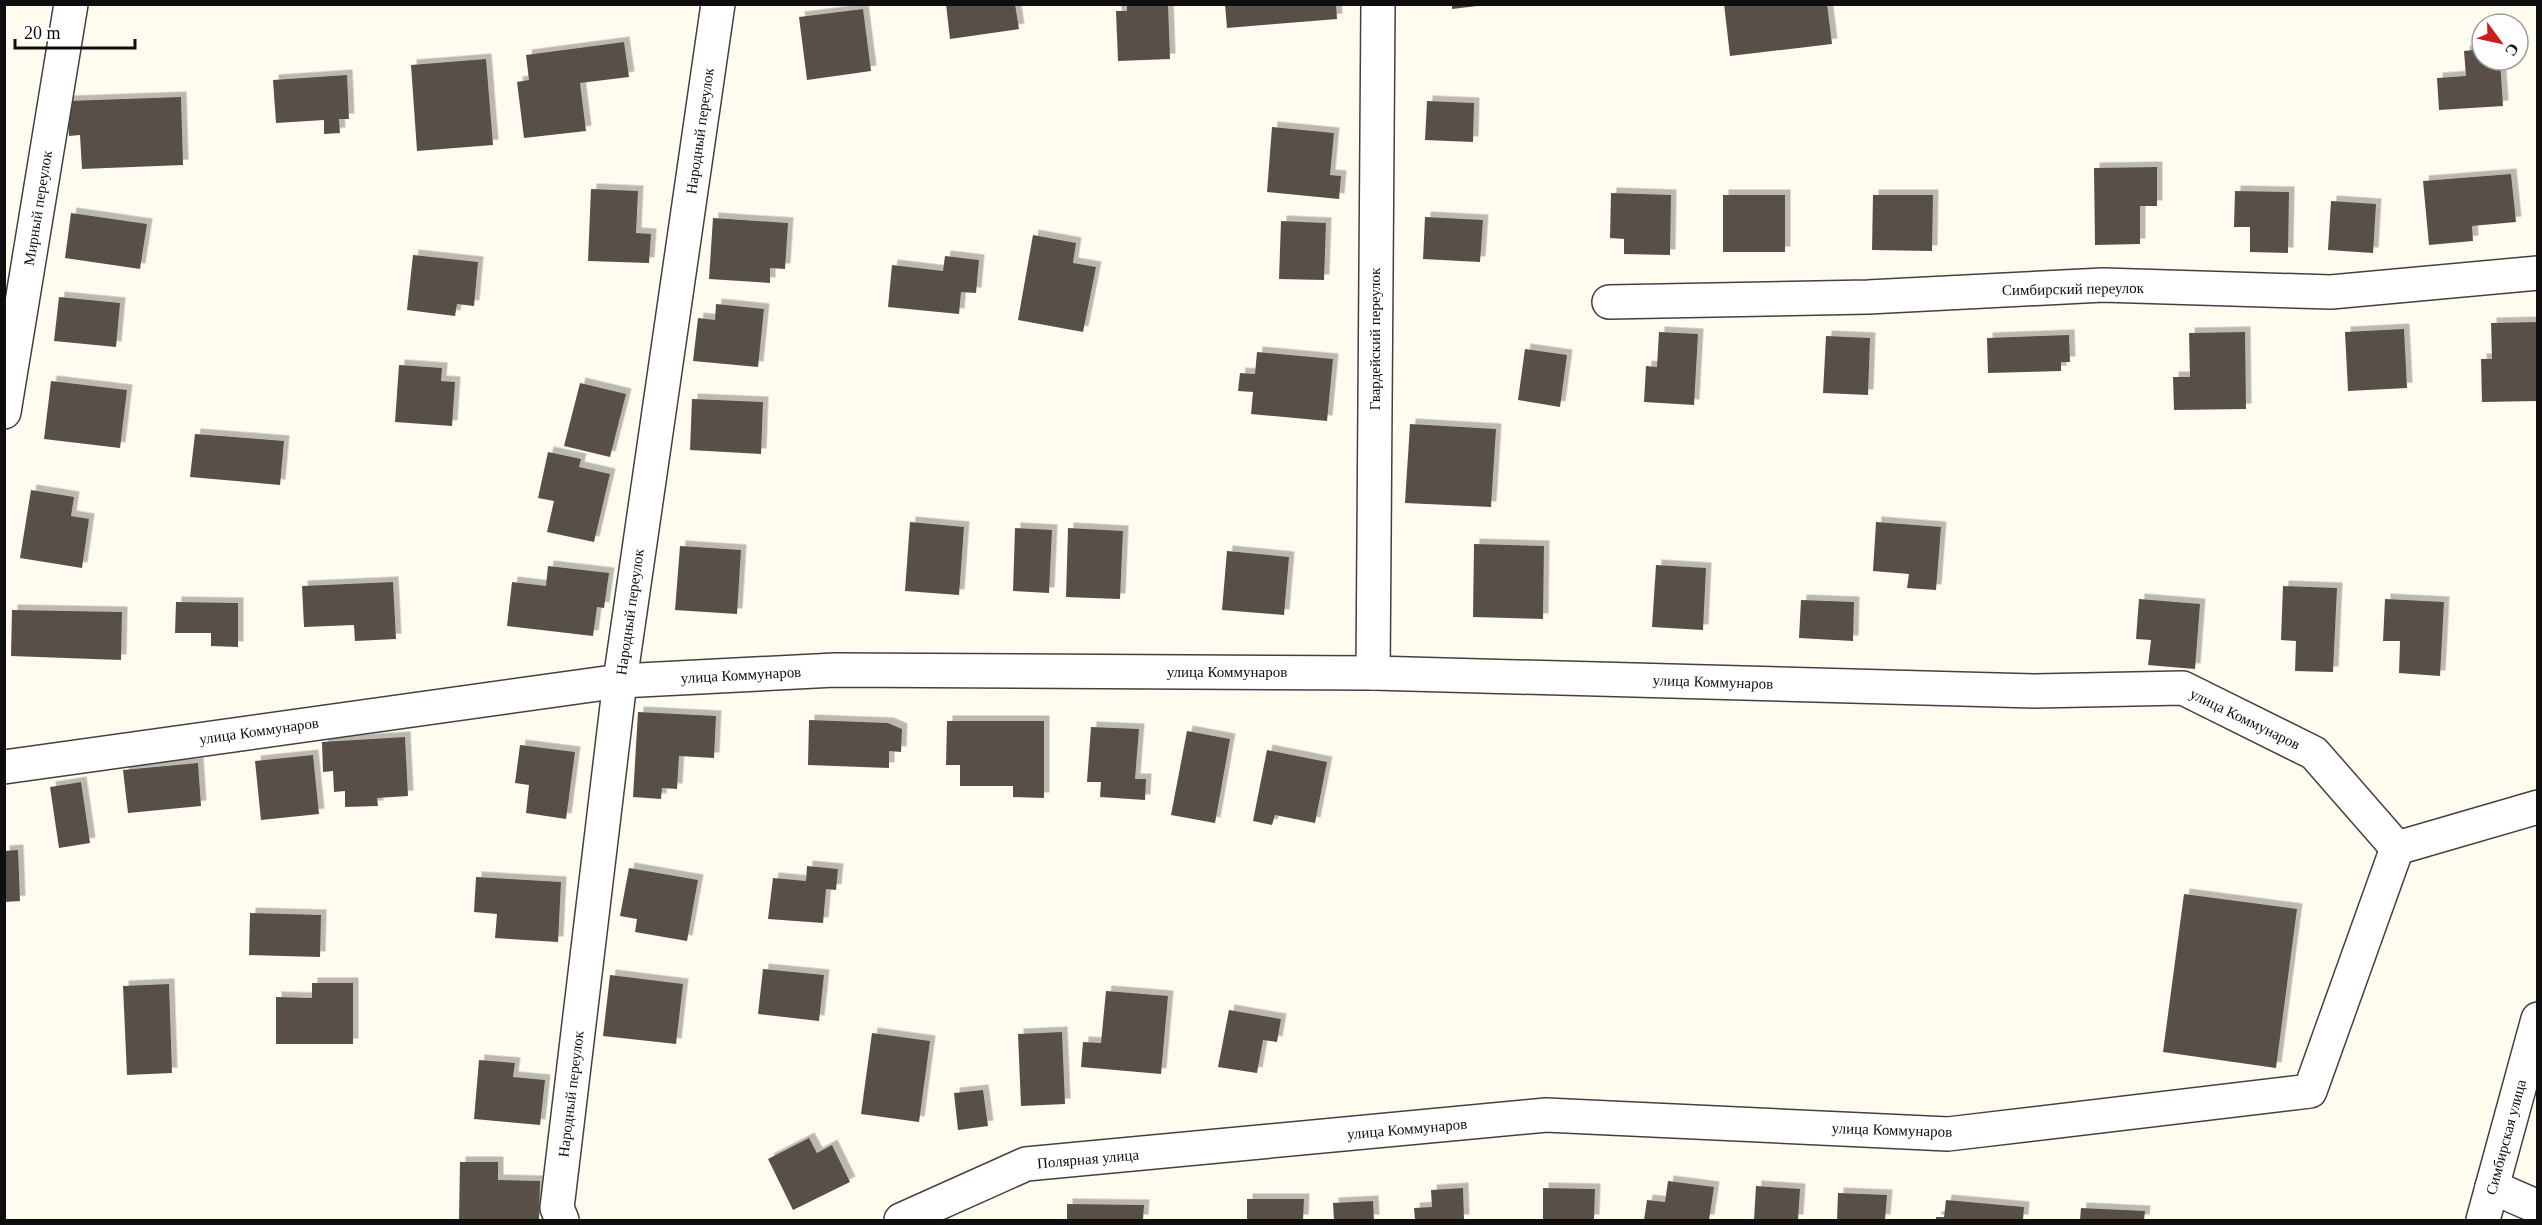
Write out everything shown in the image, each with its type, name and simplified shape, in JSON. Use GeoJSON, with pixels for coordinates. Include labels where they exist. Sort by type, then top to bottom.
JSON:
{"type":"FeatureCollection","features":[{"type":"Feature","properties":{"kind":"street","name":"Мирный переулок"},"geometry":{"type":"LineString","coordinates":[[4,412],[71,4]]}},
{"type":"Feature","properties":{"kind":"street","name":"Народный переулок"},"geometry":{"type":"LineString","coordinates":[[562,1221],[557,1208],[620,681],[718,4]]}},
{"type":"Feature","properties":{"kind":"street","name":"Гвардейский переулок"},"geometry":{"type":"LineString","coordinates":[[1373,673],[1378,4]]}},
{"type":"Feature","properties":{"kind":"street","name":"Симбирский переулок"},"geometry":{"type":"LineString","coordinates":[[1609,302],[1868,297],[2103,285],[2331,292],[2538,273]]}},
{"type":"Feature","properties":{"kind":"street","name":"улица Коммунаров"},"geometry":{"type":"LineString","coordinates":[[4,767],[620,681],[835,670],[1373,673],[2036,691],[2183,688],[2314,753],[2397,848],[2310,1092],[1948,1134],[1546,1115],[1286,1140]]}},
{"type":"Feature","properties":{"kind":"street"},"geometry":{"type":"LineString","coordinates":[[2397,848],[2538,807]]}},
{"type":"Feature","properties":{"kind":"street","name":"Симбирская улица"},"geometry":{"type":"LineString","coordinates":[[2483,1221],[2538,1019]]}},
{"type":"Feature","properties":{"kind":"street","name":"Полярная улица"},"geometry":{"type":"LineString","coordinates":[[901,1221],[1026,1164],[1286,1140]]}},
{"type":"Feature","properties":{"kind":"street"},"geometry":{"type":"LineString","coordinates":[[2492,1187],[2538,1207]]}},
{"type":"Feature","properties":{"kind":"building"},"geometry":{"type":"Polygon","coordinates":[[[946,4],[1015,4],[1019,29],[950,39],[946,4]]]}},
{"type":"Feature","properties":{"kind":"building"},"geometry":{"type":"Polygon","coordinates":[[[1127,4],[1168,4],[1170,59],[1118,61],[1116,11],[1127,11],[1127,4]]]}},
{"type":"Feature","properties":{"kind":"building"},"geometry":{"type":"Polygon","coordinates":[[[1225,4],[1336,4],[1337,19],[1227,28],[1225,4]]]}},
{"type":"Feature","properties":{"kind":"building"},"geometry":{"type":"Polygon","coordinates":[[[1452,4],[1477,4],[1477,6],[1452,9],[1452,4]]]}},
{"type":"Feature","properties":{"kind":"building"},"geometry":{"type":"Polygon","coordinates":[[[1724,4],[1827,4],[1832,44],[1730,56],[1724,4]]]}},
{"type":"Feature","properties":{"kind":"building"},"geometry":{"type":"Polygon","coordinates":[[[863,9],[871,71],[807,80],[799,17],[863,9]]]}},
{"type":"Feature","properties":{"kind":"building"},"geometry":{"type":"Polygon","coordinates":[[[624,42],[629,77],[580,83],[586,131],[524,138],[517,82],[529,80],[526,55],[624,42]]]}},
{"type":"Feature","properties":{"kind":"building"},"geometry":{"type":"Polygon","coordinates":[[[2470,50],[2470,72],[2501,72],[2503,106],[2439,110],[2437,78],[2466,76],[2464,51],[2470,50]]]}},
{"type":"Feature","properties":{"kind":"building"},"geometry":{"type":"Polygon","coordinates":[[[486,59],[493,145],[417,151],[411,65],[486,59]]]}},
{"type":"Feature","properties":{"kind":"building"},"geometry":{"type":"Polygon","coordinates":[[[347,75],[349,119],[339,119],[340,133],[324,134],[324,120],[276,123],[273,80],[347,75]]]}},
{"type":"Feature","properties":{"kind":"building"},"geometry":{"type":"Polygon","coordinates":[[[181,97],[183,165],[82,169],[80,135],[69,136],[67,101],[181,97]]]}},
{"type":"Feature","properties":{"kind":"building"},"geometry":{"type":"Polygon","coordinates":[[[1427,101],[1474,103],[1473,142],[1425,140],[1427,101]]]}},
{"type":"Feature","properties":{"kind":"building"},"geometry":{"type":"Polygon","coordinates":[[[1272,127],[1334,133],[1330,175],[1341,176],[1339,199],[1267,192],[1272,127]]]}},
{"type":"Feature","properties":{"kind":"building"},"geometry":{"type":"Polygon","coordinates":[[[2157,167],[2157,206],[2140,206],[2140,244],[2095,245],[2094,168],[2157,167]]]}},
{"type":"Feature","properties":{"kind":"building"},"geometry":{"type":"Polygon","coordinates":[[[2511,174],[2516,222],[2472,226],[2473,241],[2429,245],[2423,181],[2511,174]]]}},
{"type":"Feature","properties":{"kind":"building"},"geometry":{"type":"Polygon","coordinates":[[[591,189],[638,191],[636,233],[651,234],[649,263],[588,261],[591,189]]]}},
{"type":"Feature","properties":{"kind":"building"},"geometry":{"type":"Polygon","coordinates":[[[2235,191],[2289,192],[2288,253],[2250,252],[2250,227],[2234,227],[2235,191]]]}},
{"type":"Feature","properties":{"kind":"building"},"geometry":{"type":"Polygon","coordinates":[[[1611,193],[1671,195],[1670,255],[1624,254],[1624,239],[1610,238],[1611,193]]]}},
{"type":"Feature","properties":{"kind":"building"},"geometry":{"type":"Polygon","coordinates":[[[1723,195],[1785,195],[1785,252],[1723,252],[1723,195]]]}},
{"type":"Feature","properties":{"kind":"building"},"geometry":{"type":"Polygon","coordinates":[[[1873,195],[1933,195],[1932,251],[1872,250],[1873,195]]]}},
{"type":"Feature","properties":{"kind":"building"},"geometry":{"type":"Polygon","coordinates":[[[2331,201],[2376,204],[2373,253],[2328,250],[2331,201]]]}},
{"type":"Feature","properties":{"kind":"building"},"geometry":{"type":"Polygon","coordinates":[[[71,213],[147,224],[140,269],[65,258],[71,213]]]}},
{"type":"Feature","properties":{"kind":"building"},"geometry":{"type":"Polygon","coordinates":[[[1425,217],[1483,220],[1480,262],[1423,259],[1425,217]]]}},
{"type":"Feature","properties":{"kind":"building"},"geometry":{"type":"Polygon","coordinates":[[[713,218],[788,223],[785,269],[770,268],[770,283],[709,279],[713,218]]]}},
{"type":"Feature","properties":{"kind":"building"},"geometry":{"type":"Polygon","coordinates":[[[1281,221],[1326,223],[1324,280],[1279,279],[1281,221]]]}},
{"type":"Feature","properties":{"kind":"building"},"geometry":{"type":"Polygon","coordinates":[[[1033,235],[1076,243],[1073,263],[1096,267],[1083,332],[1018,320],[1033,235]]]}},
{"type":"Feature","properties":{"kind":"building"},"geometry":{"type":"Polygon","coordinates":[[[413,255],[478,262],[474,306],[457,304],[455,316],[407,310],[413,255]]]}},
{"type":"Feature","properties":{"kind":"building"},"geometry":{"type":"Polygon","coordinates":[[[945,256],[979,260],[976,293],[961,292],[959,314],[888,307],[892,265],[943,271],[945,256]]]}},
{"type":"Feature","properties":{"kind":"building"},"geometry":{"type":"Polygon","coordinates":[[[59,297],[120,303],[116,347],[54,341],[59,297]]]}},
{"type":"Feature","properties":{"kind":"building"},"geometry":{"type":"Polygon","coordinates":[[[716,304],[764,309],[758,367],[693,361],[698,318],[715,320],[716,304]]]}},
{"type":"Feature","properties":{"kind":"building"},"geometry":{"type":"Polygon","coordinates":[[[2538,322],[2538,401],[2482,402],[2481,359],[2492,359],[2491,323],[2538,322]]]}},
{"type":"Feature","properties":{"kind":"building"},"geometry":{"type":"Polygon","coordinates":[[[2404,329],[2407,388],[2348,391],[2345,332],[2404,329]]]}},
{"type":"Feature","properties":{"kind":"building"},"geometry":{"type":"Polygon","coordinates":[[[1659,332],[1698,334],[1694,405],[1644,402],[1646,366],[1657,367],[1659,332]]]}},
{"type":"Feature","properties":{"kind":"building"},"geometry":{"type":"Polygon","coordinates":[[[2245,332],[2246,409],[2174,410],[2173,377],[2190,377],[2189,333],[2245,332]]]}},
{"type":"Feature","properties":{"kind":"building"},"geometry":{"type":"Polygon","coordinates":[[[2069,335],[2070,362],[2061,362],[2061,371],[1988,373],[1987,338],[2069,335]]]}},
{"type":"Feature","properties":{"kind":"building"},"geometry":{"type":"Polygon","coordinates":[[[1826,336],[1870,338],[1868,395],[1823,393],[1826,336]]]}},
{"type":"Feature","properties":{"kind":"building"},"geometry":{"type":"Polygon","coordinates":[[[1525,349],[1567,355],[1560,407],[1518,400],[1525,349]]]}},
{"type":"Feature","properties":{"kind":"building"},"geometry":{"type":"Polygon","coordinates":[[[1257,352],[1333,359],[1327,421],[1251,414],[1253,392],[1238,391],[1240,373],[1255,374],[1257,352]]]}},
{"type":"Feature","properties":{"kind":"building"},"geometry":{"type":"Polygon","coordinates":[[[399,365],[442,368],[441,381],[455,382],[452,426],[395,422],[399,365]]]}},
{"type":"Feature","properties":{"kind":"building"},"geometry":{"type":"Polygon","coordinates":[[[51,381],[127,390],[120,448],[44,439],[51,381]]]}},
{"type":"Feature","properties":{"kind":"building"},"geometry":{"type":"Polygon","coordinates":[[[580,383],[626,394],[610,457],[564,446],[580,383]]]}},
{"type":"Feature","properties":{"kind":"building"},"geometry":{"type":"Polygon","coordinates":[[[692,399],[763,402],[761,454],[690,450],[692,399]]]}},
{"type":"Feature","properties":{"kind":"building"},"geometry":{"type":"Polygon","coordinates":[[[1410,424],[1496,429],[1491,507],[1405,503],[1410,424]]]}},
{"type":"Feature","properties":{"kind":"building"},"geometry":{"type":"Polygon","coordinates":[[[195,434],[284,441],[280,485],[190,477],[195,434]]]}},
{"type":"Feature","properties":{"kind":"building"},"geometry":{"type":"Polygon","coordinates":[[[548,452],[581,459],[579,467],[610,474],[594,542],[547,532],[554,501],[538,498],[548,452]]]}},
{"type":"Feature","properties":{"kind":"building"},"geometry":{"type":"Polygon","coordinates":[[[31,490],[74,497],[71,516],[89,519],[82,568],[20,558],[31,490]]]}},
{"type":"Feature","properties":{"kind":"building"},"geometry":{"type":"Polygon","coordinates":[[[910,522],[964,527],[959,595],[905,591],[910,522]]]}},
{"type":"Feature","properties":{"kind":"building"},"geometry":{"type":"Polygon","coordinates":[[[1876,522],[1941,527],[1936,590],[1907,588],[1909,574],[1873,571],[1876,522]]]}},
{"type":"Feature","properties":{"kind":"building"},"geometry":{"type":"Polygon","coordinates":[[[1015,528],[1052,530],[1049,593],[1013,591],[1015,528]]]}},
{"type":"Feature","properties":{"kind":"building"},"geometry":{"type":"Polygon","coordinates":[[[1068,528],[1123,531],[1120,599],[1066,597],[1068,528]]]}},
{"type":"Feature","properties":{"kind":"building"},"geometry":{"type":"Polygon","coordinates":[[[1474,544],[1544,546],[1543,619],[1473,617],[1474,544]]]}},
{"type":"Feature","properties":{"kind":"building"},"geometry":{"type":"Polygon","coordinates":[[[680,546],[741,550],[737,614],[675,610],[680,546]]]}},
{"type":"Feature","properties":{"kind":"building"},"geometry":{"type":"Polygon","coordinates":[[[1227,551],[1289,557],[1284,615],[1222,610],[1227,551]]]}},
{"type":"Feature","properties":{"kind":"building"},"geometry":{"type":"Polygon","coordinates":[[[1656,565],[1706,568],[1703,630],[1652,627],[1656,565]]]}},
{"type":"Feature","properties":{"kind":"building"},"geometry":{"type":"Polygon","coordinates":[[[548,566],[609,573],[604,608],[597,607],[593,636],[507,626],[512,582],[546,586],[548,566]]]}},
{"type":"Feature","properties":{"kind":"building"},"geometry":{"type":"Polygon","coordinates":[[[393,582],[396,639],[355,641],[354,625],[304,627],[302,586],[393,582]]]}},
{"type":"Feature","properties":{"kind":"building"},"geometry":{"type":"Polygon","coordinates":[[[2283,586],[2337,588],[2333,672],[2295,671],[2296,641],[2281,640],[2283,586]]]}},
{"type":"Feature","properties":{"kind":"building"},"geometry":{"type":"Polygon","coordinates":[[[2139,599],[2200,604],[2195,669],[2148,665],[2151,640],[2136,639],[2139,599]]]}},
{"type":"Feature","properties":{"kind":"building"},"geometry":{"type":"Polygon","coordinates":[[[2385,599],[2444,602],[2440,676],[2399,673],[2400,641],[2383,641],[2385,599]]]}},
{"type":"Feature","properties":{"kind":"building"},"geometry":{"type":"Polygon","coordinates":[[[1801,600],[1854,602],[1853,641],[1799,638],[1801,600]]]}},
{"type":"Feature","properties":{"kind":"building"},"geometry":{"type":"Polygon","coordinates":[[[176,602],[238,603],[238,647],[211,646],[211,633],[175,633],[176,602]]]}},
{"type":"Feature","properties":{"kind":"building"},"geometry":{"type":"Polygon","coordinates":[[[12,610],[122,612],[121,660],[11,656],[12,610]]]}},
{"type":"Feature","properties":{"kind":"building"},"geometry":{"type":"Polygon","coordinates":[[[638,712],[716,716],[714,758],[679,756],[677,789],[662,788],[661,799],[633,797],[638,712]]]}},
{"type":"Feature","properties":{"kind":"building"},"geometry":{"type":"Polygon","coordinates":[[[809,720],[888,723],[902,729],[901,752],[889,751],[889,768],[808,765],[809,720]]]}},
{"type":"Feature","properties":{"kind":"building"},"geometry":{"type":"Polygon","coordinates":[[[947,721],[1044,721],[1044,798],[1013,797],[1013,786],[960,786],[960,765],[946,765],[947,721]]]}},
{"type":"Feature","properties":{"kind":"building"},"geometry":{"type":"Polygon","coordinates":[[[1091,727],[1139,729],[1135,779],[1146,779],[1145,800],[1100,797],[1101,782],[1087,782],[1091,727]]]}},
{"type":"Feature","properties":{"kind":"building"},"geometry":{"type":"Polygon","coordinates":[[[1187,731],[1230,739],[1215,823],[1171,815],[1187,731]]]}},
{"type":"Feature","properties":{"kind":"building"},"geometry":{"type":"Polygon","coordinates":[[[405,737],[408,796],[377,798],[378,806],[345,807],[345,791],[334,792],[333,771],[323,772],[322,742],[405,737]]]}},
{"type":"Feature","properties":{"kind":"building"},"geometry":{"type":"Polygon","coordinates":[[[520,745],[575,752],[566,819],[526,813],[529,785],[515,783],[520,745]]]}},
{"type":"Feature","properties":{"kind":"building"},"geometry":{"type":"Polygon","coordinates":[[[1267,750],[1327,762],[1315,823],[1275,815],[1272,825],[1253,821],[1267,750]]]}},
{"type":"Feature","properties":{"kind":"building"},"geometry":{"type":"Polygon","coordinates":[[[313,755],[319,814],[261,820],[255,761],[313,755]]]}},
{"type":"Feature","properties":{"kind":"building"},"geometry":{"type":"Polygon","coordinates":[[[198,763],[201,806],[128,813],[123,770],[198,763]]]}},
{"type":"Feature","properties":{"kind":"building"},"geometry":{"type":"Polygon","coordinates":[[[81,782],[90,843],[59,848],[50,787],[81,782]]]}},
{"type":"Feature","properties":{"kind":"building"},"geometry":{"type":"Polygon","coordinates":[[[18,850],[20,901],[4,902],[4,851],[18,850]]]}},
{"type":"Feature","properties":{"kind":"building"},"geometry":{"type":"Polygon","coordinates":[[[807,866],[838,869],[836,890],[826,889],[823,923],[768,919],[773,878],[806,881],[807,866]]]}},
{"type":"Feature","properties":{"kind":"building"},"geometry":{"type":"Polygon","coordinates":[[[629,868],[698,880],[687,941],[635,932],[637,919],[620,916],[629,868]]]}},
{"type":"Feature","properties":{"kind":"building"},"geometry":{"type":"Polygon","coordinates":[[[476,877],[561,882],[558,942],[495,938],[497,914],[474,912],[476,877]]]}},
{"type":"Feature","properties":{"kind":"building"},"geometry":{"type":"Polygon","coordinates":[[[2184,894],[2297,909],[2276,1068],[2163,1052],[2184,894]]]}},
{"type":"Feature","properties":{"kind":"building"},"geometry":{"type":"Polygon","coordinates":[[[250,913],[321,915],[320,957],[249,955],[250,913]]]}},
{"type":"Feature","properties":{"kind":"building"},"geometry":{"type":"Polygon","coordinates":[[[763,969],[824,975],[819,1021],[758,1014],[763,969]]]}},
{"type":"Feature","properties":{"kind":"building"},"geometry":{"type":"Polygon","coordinates":[[[610,975],[683,984],[676,1044],[603,1036],[610,975]]]}},
{"type":"Feature","properties":{"kind":"building"},"geometry":{"type":"Polygon","coordinates":[[[312,983],[353,983],[353,1044],[276,1044],[276,997],[312,998],[312,983]]]}},
{"type":"Feature","properties":{"kind":"building"},"geometry":{"type":"Polygon","coordinates":[[[169,984],[172,1073],[127,1075],[123,986],[169,984]]]}},
{"type":"Feature","properties":{"kind":"building"},"geometry":{"type":"Polygon","coordinates":[[[1106,991],[1168,996],[1161,1074],[1081,1067],[1083,1042],[1101,1043],[1106,991]]]}},
{"type":"Feature","properties":{"kind":"building"},"geometry":{"type":"Polygon","coordinates":[[[1229,1010],[1281,1019],[1277,1042],[1263,1040],[1257,1073],[1218,1067],[1229,1010]]]}},
{"type":"Feature","properties":{"kind":"building"},"geometry":{"type":"Polygon","coordinates":[[[1062,1032],[1065,1104],[1021,1106],[1018,1034],[1062,1032]]]}},
{"type":"Feature","properties":{"kind":"building"},"geometry":{"type":"Polygon","coordinates":[[[872,1033],[930,1041],[919,1122],[861,1114],[872,1033]]]}},
{"type":"Feature","properties":{"kind":"building"},"geometry":{"type":"Polygon","coordinates":[[[479,1060],[515,1063],[513,1077],[545,1080],[540,1125],[474,1119],[479,1060]]]}},
{"type":"Feature","properties":{"kind":"building"},"geometry":{"type":"Polygon","coordinates":[[[983,1090],[988,1126],[958,1130],[954,1093],[983,1090]]]}},
{"type":"Feature","properties":{"kind":"building"},"geometry":{"type":"Polygon","coordinates":[[[809,1138],[817,1153],[832,1145],[850,1182],[793,1210],[768,1159],[809,1138]]]}},
{"type":"Feature","properties":{"kind":"building"},"geometry":{"type":"Polygon","coordinates":[[[460,1162],[498,1162],[498,1180],[540,1181],[539,1220],[459,1220],[460,1162]]]}},
{"type":"Feature","properties":{"kind":"building"},"geometry":{"type":"Polygon","coordinates":[[[1668,1181],[1714,1187],[1709,1220],[1644,1220],[1647,1200],[1665,1202],[1668,1181]]]}},
{"type":"Feature","properties":{"kind":"building"},"geometry":{"type":"Polygon","coordinates":[[[1756,1186],[1800,1189],[1798,1220],[1754,1220],[1756,1186]]]}},
{"type":"Feature","properties":{"kind":"building"},"geometry":{"type":"Polygon","coordinates":[[[1463,1188],[1464,1220],[1415,1220],[1414,1208],[1432,1207],[1431,1190],[1463,1188]]]}},
{"type":"Feature","properties":{"kind":"building"},"geometry":{"type":"Polygon","coordinates":[[[1543,1188],[1595,1189],[1594,1220],[1543,1220],[1543,1188]]]}},
{"type":"Feature","properties":{"kind":"building"},"geometry":{"type":"Polygon","coordinates":[[[1838,1193],[1887,1195],[1885,1220],[1837,1220],[1838,1193]]]}},
{"type":"Feature","properties":{"kind":"building"},"geometry":{"type":"Polygon","coordinates":[[[1247,1199],[1304,1199],[1303,1220],[1247,1220],[1247,1199]]]}},
{"type":"Feature","properties":{"kind":"building"},"geometry":{"type":"Polygon","coordinates":[[[1946,1200],[2024,1207],[2023,1220],[1936,1220],[1936,1217],[1944,1217],[1946,1200]]]}},
{"type":"Feature","properties":{"kind":"building"},"geometry":{"type":"Polygon","coordinates":[[[1373,1201],[1374,1220],[1334,1220],[1333,1203],[1373,1201]]]}},
{"type":"Feature","properties":{"kind":"building"},"geometry":{"type":"Polygon","coordinates":[[[1067,1204],[1144,1205],[1143,1220],[1067,1220],[1067,1204]]]}},
{"type":"Feature","properties":{"kind":"building"},"geometry":{"type":"Polygon","coordinates":[[[2081,1208],[2145,1211],[2144,1220],[2080,1220],[2081,1208]]]}}]}
